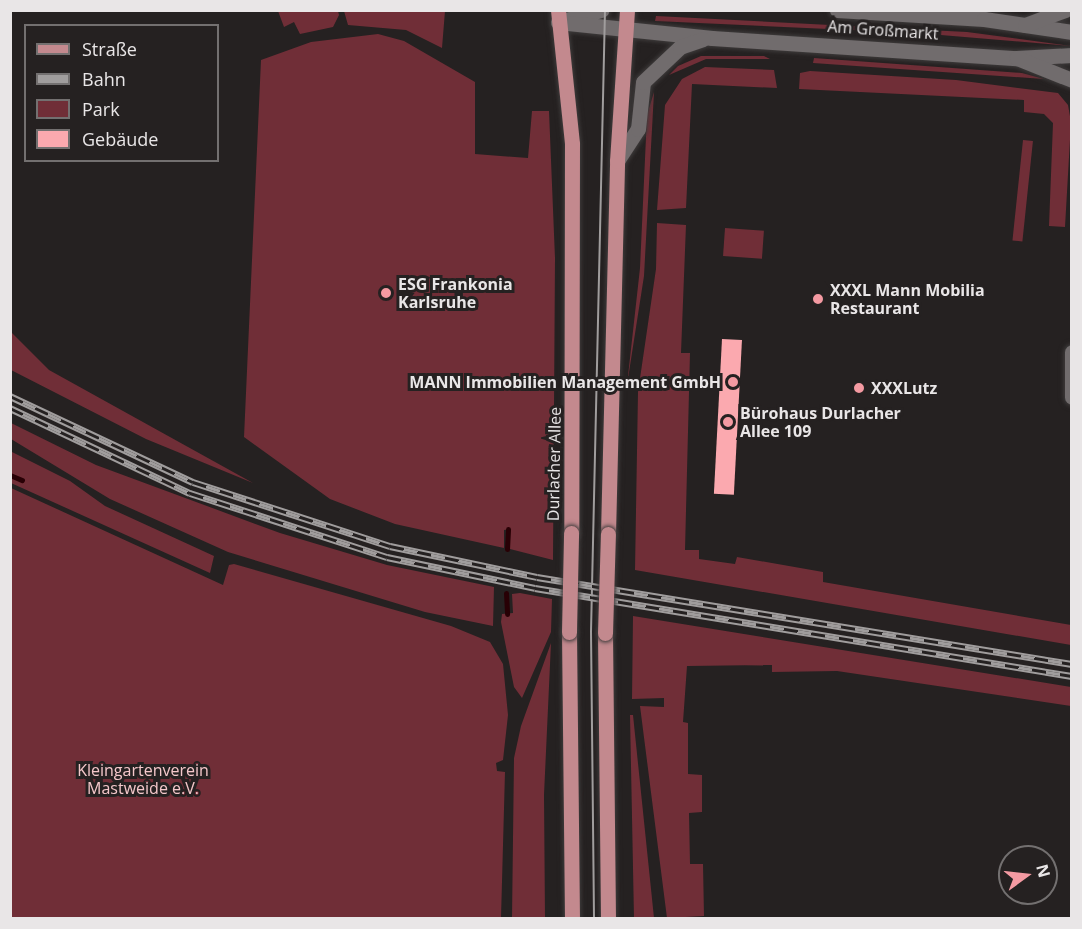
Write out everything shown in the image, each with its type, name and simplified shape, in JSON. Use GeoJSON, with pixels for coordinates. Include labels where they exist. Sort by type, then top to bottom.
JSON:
{"type":"FeatureCollection","features":[{"type":"Feature","properties":{"kind":"main road"},"geometry":{"type":"LineString","coordinates":[[558,16],[602,10]]}},
{"type":"Feature","properties":{"kind":"main road"},"geometry":{"type":"LineString","coordinates":[[608,918],[605,633],[617,161],[627,10]]}},
{"type":"Feature","properties":{"kind":"main road","name":"Am Großmarkt"},"geometry":{"type":"LineString","coordinates":[[837,10],[984,20],[1017,27],[1071,32]]}},
{"type":"Feature","properties":{"kind":"main road"},"geometry":{"type":"LineString","coordinates":[[1017,27],[1065,10]]}},
{"type":"Feature","properties":{"kind":"main road","name":"Am Großmarkt"},"geometry":{"type":"LineString","coordinates":[[558,16],[626,29],[712,38],[1016,57],[1071,55]]}},
{"type":"Feature","properties":{"kind":"main road","name":"Durlacher Allee"},"geometry":{"type":"LineString","coordinates":[[558,16],[572,155],[569,632],[572,918]]}},
{"type":"Feature","properties":{"kind":"main road"},"geometry":{"type":"LineString","coordinates":[[617,161],[638,129],[643,82],[680,47],[712,38]]}},
{"type":"Feature","properties":{"kind":"main road"},"geometry":{"type":"LineString","coordinates":[[1016,57],[1071,80]]}},
{"type":"Feature","properties":{"kind":"main road"},"geometry":{"type":"LineString","coordinates":[[1071,352],[1071,397]]}},
{"type":"Feature","properties":{"kind":"green space"},"geometry":{"type":"Polygon","coordinates":[[[278,11],[338,11],[339,15],[333,27],[300,34],[294,22],[284,27],[278,11]]]}},
{"type":"Feature","properties":{"kind":"green space"},"geometry":{"type":"Polygon","coordinates":[[[344,11],[445,11],[442,48],[406,30],[348,25],[344,11]]]}},
{"type":"Feature","properties":{"kind":"green space"},"geometry":{"type":"Polygon","coordinates":[[[656,16],[967,32],[1071,46],[917,33],[655,21],[656,16]]]}},
{"type":"Feature","properties":{"kind":"green space","name":"ESG Frankonia Karlsruhe"},"geometry":{"type":"Polygon","coordinates":[[[378,34],[404,41],[475,82],[475,154],[528,158],[532,111],[549,111],[555,258],[553,560],[510,549],[510,529],[504,530],[504,548],[395,524],[330,499],[244,437],[261,60],[311,42],[378,34]]]}},
{"type":"Feature","properties":{"kind":"green space"},"geometry":{"type":"Polygon","coordinates":[[[701,56],[764,56],[770,59],[706,59],[669,75],[678,66],[701,56]]]}},
{"type":"Feature","properties":{"kind":"green space"},"geometry":{"type":"Polygon","coordinates":[[[814,58],[1022,73],[1044,79],[813,63],[814,58]]]}},
{"type":"Feature","properties":{"kind":"green space"},"geometry":{"type":"Polygon","coordinates":[[[705,67],[774,70],[777,88],[692,84],[686,208],[657,210],[665,105],[682,79],[705,67]]]}},
{"type":"Feature","properties":{"kind":"green space"},"geometry":{"type":"Polygon","coordinates":[[[810,71],[956,80],[1058,93],[1068,105],[1071,122],[1065,227],[1049,226],[1053,123],[1044,114],[1024,112],[1024,100],[799,89],[800,73],[810,71]]]}},
{"type":"Feature","properties":{"kind":"green space"},"geometry":{"type":"Polygon","coordinates":[[[654,92],[644,276],[627,385],[640,268],[647,115],[654,92]]]}},
{"type":"Feature","properties":{"kind":"green space"},"geometry":{"type":"Polygon","coordinates":[[[1023,140],[1033,141],[1022,241],[1012,240],[1023,140]]]}},
{"type":"Feature","properties":{"kind":"green space"},"geometry":{"type":"Polygon","coordinates":[[[657,223],[686,225],[681,353],[690,353],[685,550],[699,550],[699,559],[735,564],[737,557],[823,572],[823,582],[1071,625],[1071,645],[635,570],[638,392],[656,269],[657,223]]]}},
{"type":"Feature","properties":{"kind":"green space"},"geometry":{"type":"Polygon","coordinates":[[[725,228],[764,231],[762,259],[723,256],[725,228]]]}},
{"type":"Feature","properties":{"kind":"green space"},"geometry":{"type":"Polygon","coordinates":[[[10,331],[49,370],[253,483],[146,439],[11,370],[10,331]]]}},
{"type":"Feature","properties":{"kind":"green space"},"geometry":{"type":"Polygon","coordinates":[[[11,423],[96,465],[280,533],[387,565],[494,587],[493,626],[425,612],[228,552],[110,499],[11,439],[11,423]]]}},
{"type":"Feature","properties":{"kind":"green space"},"geometry":{"type":"Polygon","coordinates":[[[10,451],[70,481],[105,506],[214,556],[210,573],[11,483],[10,451]]]}},
{"type":"Feature","properties":{"kind":"green space","name":"Kleingartenverein Mastweide e.V."},"geometry":{"type":"Polygon","coordinates":[[[11,488],[223,585],[229,565],[234,564],[451,626],[490,642],[503,664],[508,715],[503,760],[496,763],[497,771],[505,772],[501,918],[11,918],[11,488]]]}},
{"type":"Feature","properties":{"kind":"green space"},"geometry":{"type":"Polygon","coordinates":[[[520,593],[552,599],[551,632],[522,698],[514,687],[501,622],[502,614],[513,613],[512,594],[520,593]]]}},
{"type":"Feature","properties":{"kind":"green space"},"geometry":{"type":"Polygon","coordinates":[[[633,616],[1071,687],[1071,706],[837,671],[772,672],[772,665],[687,666],[683,722],[688,723],[688,774],[702,775],[702,812],[689,813],[690,864],[703,864],[704,916],[667,918],[640,706],[664,707],[664,698],[632,699],[633,616]]]}},
{"type":"Feature","properties":{"kind":"green space"},"geometry":{"type":"Polygon","coordinates":[[[551,643],[544,795],[545,918],[512,918],[514,758],[521,726],[551,643]]]}},
{"type":"Feature","properties":{"kind":"green space"},"geometry":{"type":"Polygon","coordinates":[[[630,715],[633,715],[654,918],[634,918],[630,715]]]}},
{"type":"Feature","properties":{"kind":"building","name":"Bürohaus Durlacher Allee 109"},"geometry":{"type":"Polygon","coordinates":[[[722,339],[742,340],[734,495],[714,494],[722,339]]]}},
{"type":"Feature","properties":{"kind":"waterway"},"geometry":{"type":"LineString","coordinates":[[10,475],[22,480]]}},
{"type":"Feature","properties":{"kind":"waterway"},"geometry":{"type":"LineString","coordinates":[[507,549],[508,529]]}},
{"type":"Feature","properties":{"kind":"waterway"},"geometry":{"type":"LineString","coordinates":[[506,593],[507,614]]}},
{"type":"Feature","properties":{"kind":"tram line"},"geometry":{"type":"LineString","coordinates":[[594,918],[591,632],[605,10]]}},
{"type":"Feature","properties":{"kind":"railway"},"geometry":{"type":"LineString","coordinates":[[10,396],[193,482],[390,546],[537,577],[1072,664]]}},
{"type":"Feature","properties":{"kind":"railway"},"geometry":{"type":"LineString","coordinates":[[10,408],[190,493],[387,557],[535,588],[1072,676]]}},
{"type":"Feature","properties":{"kind":"place","name":"ESG Frankonia Karlsruhe"},"geometry":{"type":"Point","coordinates":[386,293]}},
{"type":"Feature","properties":{"kind":"place","name":"XXXL Mann Mobilia Restaurant"},"geometry":{"type":"Point","coordinates":[818,299]}},
{"type":"Feature","properties":{"kind":"place","name":"MANN Immobilien Management GmbH"},"geometry":{"type":"Point","coordinates":[733,382]}},
{"type":"Feature","properties":{"kind":"place","name":"XXXLutz"},"geometry":{"type":"Point","coordinates":[859,388]}},
{"type":"Feature","properties":{"kind":"place","name":"Bürohaus Durlacher Allee 109"},"geometry":{"type":"Point","coordinates":[728,422]}}]}
